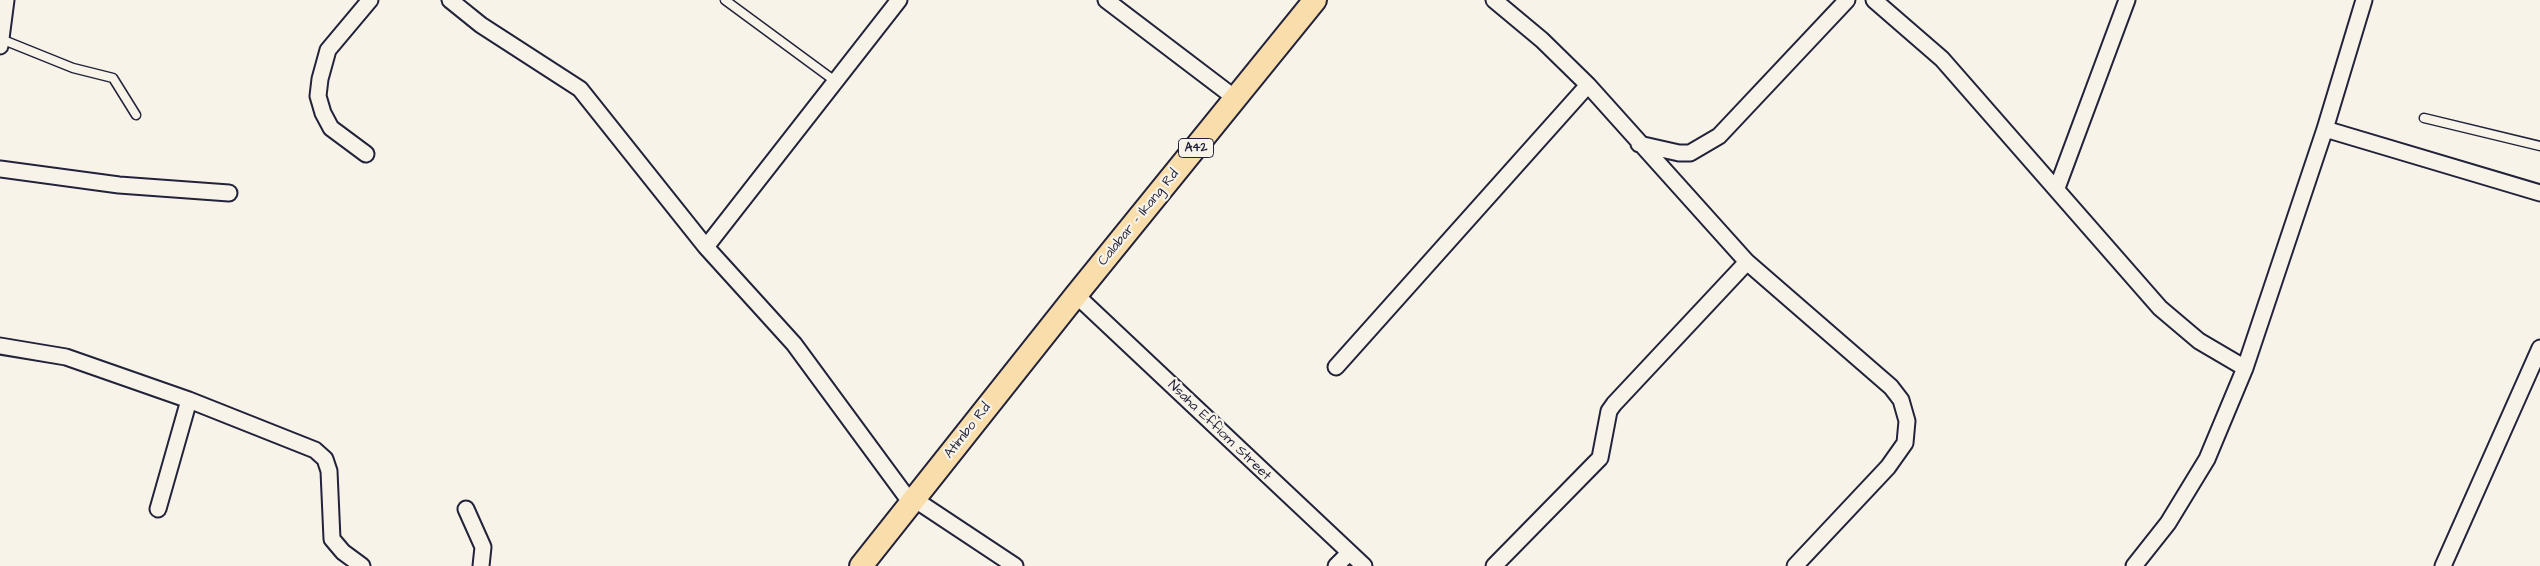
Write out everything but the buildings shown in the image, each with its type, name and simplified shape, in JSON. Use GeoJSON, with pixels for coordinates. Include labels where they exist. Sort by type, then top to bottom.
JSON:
{"type":"FeatureCollection","features":[{"type":"Feature","properties":{"kind":"main road","name":"Calabar - Ikang Rd"},"geometry":{"type":"LineString","coordinates":[[1076,295],[1315,0]]}},
{"type":"Feature","properties":{"kind":"main road","name":"Atimbo Rd"},"geometry":{"type":"LineString","coordinates":[[861,566],[1076,295]]}},
{"type":"Feature","properties":{"kind":"street"},"geometry":{"type":"LineString","coordinates":[[0,43],[6,0]]}},
{"type":"Feature","properties":{"kind":"street"},"geometry":{"type":"LineString","coordinates":[[366,154],[331,128],[323,113],[318,96],[320,79],[328,50],[370,0]]}},
{"type":"Feature","properties":{"kind":"street"},"geometry":{"type":"LineString","coordinates":[[450,0],[481,24],[580,89],[706,247],[794,344],[913,501],[1015,566]]}},
{"type":"Feature","properties":{"kind":"street"},"geometry":{"type":"LineString","coordinates":[[706,247],[899,0]]}},
{"type":"Feature","properties":{"kind":"street"},"geometry":{"type":"LineString","coordinates":[[1106,0],[1236,98]]}},
{"type":"Feature","properties":{"kind":"street"},"geometry":{"type":"LineString","coordinates":[[1494,0],[1542,40],[1588,85],[1746,262],[1891,387],[1901,400],[1907,422],[1905,443],[1888,467],[1795,566]]}},
{"type":"Feature","properties":{"kind":"street"},"geometry":{"type":"LineString","coordinates":[[1639,144],[1679,153],[1690,153],[1719,136],[1847,0]]}},
{"type":"Feature","properties":{"kind":"street"},"geometry":{"type":"LineString","coordinates":[[1874,0],[1942,59],[2057,188],[2147,294],[2176,324],[2199,341],[2245,368]]}},
{"type":"Feature","properties":{"kind":"street"},"geometry":{"type":"LineString","coordinates":[[2057,188],[2127,0]]}},
{"type":"Feature","properties":{"kind":"street"},"geometry":{"type":"LineString","coordinates":[[2134,566],[2168,523],[2207,459],[2245,368],[2325,129],[2364,0]]}},
{"type":"Feature","properties":{"kind":"street"},"geometry":{"type":"LineString","coordinates":[[1336,367],[1588,85]]}},
{"type":"Feature","properties":{"kind":"street"},"geometry":{"type":"LineString","coordinates":[[2325,129],[2540,193]]}},
{"type":"Feature","properties":{"kind":"street"},"geometry":{"type":"LineString","coordinates":[[0,168],[119,186],[229,193]]}},
{"type":"Feature","properties":{"kind":"street"},"geometry":{"type":"LineString","coordinates":[[1494,566],[1600,458],[1609,411],[1614,404],[1746,262]]}},
{"type":"Feature","properties":{"kind":"street","name":"Nsaha Effiom Street"},"geometry":{"type":"LineString","coordinates":[[1076,295],[1364,566]]}},
{"type":"Feature","properties":{"kind":"street"},"geometry":{"type":"LineString","coordinates":[[0,346],[66,357],[189,400],[315,450],[325,459],[329,471],[332,539],[343,552],[362,566]]}},
{"type":"Feature","properties":{"kind":"street"},"geometry":{"type":"LineString","coordinates":[[2443,566],[2540,348]]}},
{"type":"Feature","properties":{"kind":"street"},"geometry":{"type":"LineString","coordinates":[[158,509],[189,400]]}},
{"type":"Feature","properties":{"kind":"street"},"geometry":{"type":"LineString","coordinates":[[466,509],[483,547],[481,566]]}},
{"type":"Feature","properties":{"kind":"street"},"geometry":{"type":"LineString","coordinates":[[1336,566],[1349,553]]}},
{"type":"Feature","properties":{"kind":"lane"},"geometry":{"type":"LineString","coordinates":[[725,0],[835,81]]}},
{"type":"Feature","properties":{"kind":"lane"},"geometry":{"type":"LineString","coordinates":[[0,43],[73,68],[113,78],[136,115]]}},
{"type":"Feature","properties":{"kind":"lane"},"geometry":{"type":"LineString","coordinates":[[2424,118],[2540,146]]}}]}
